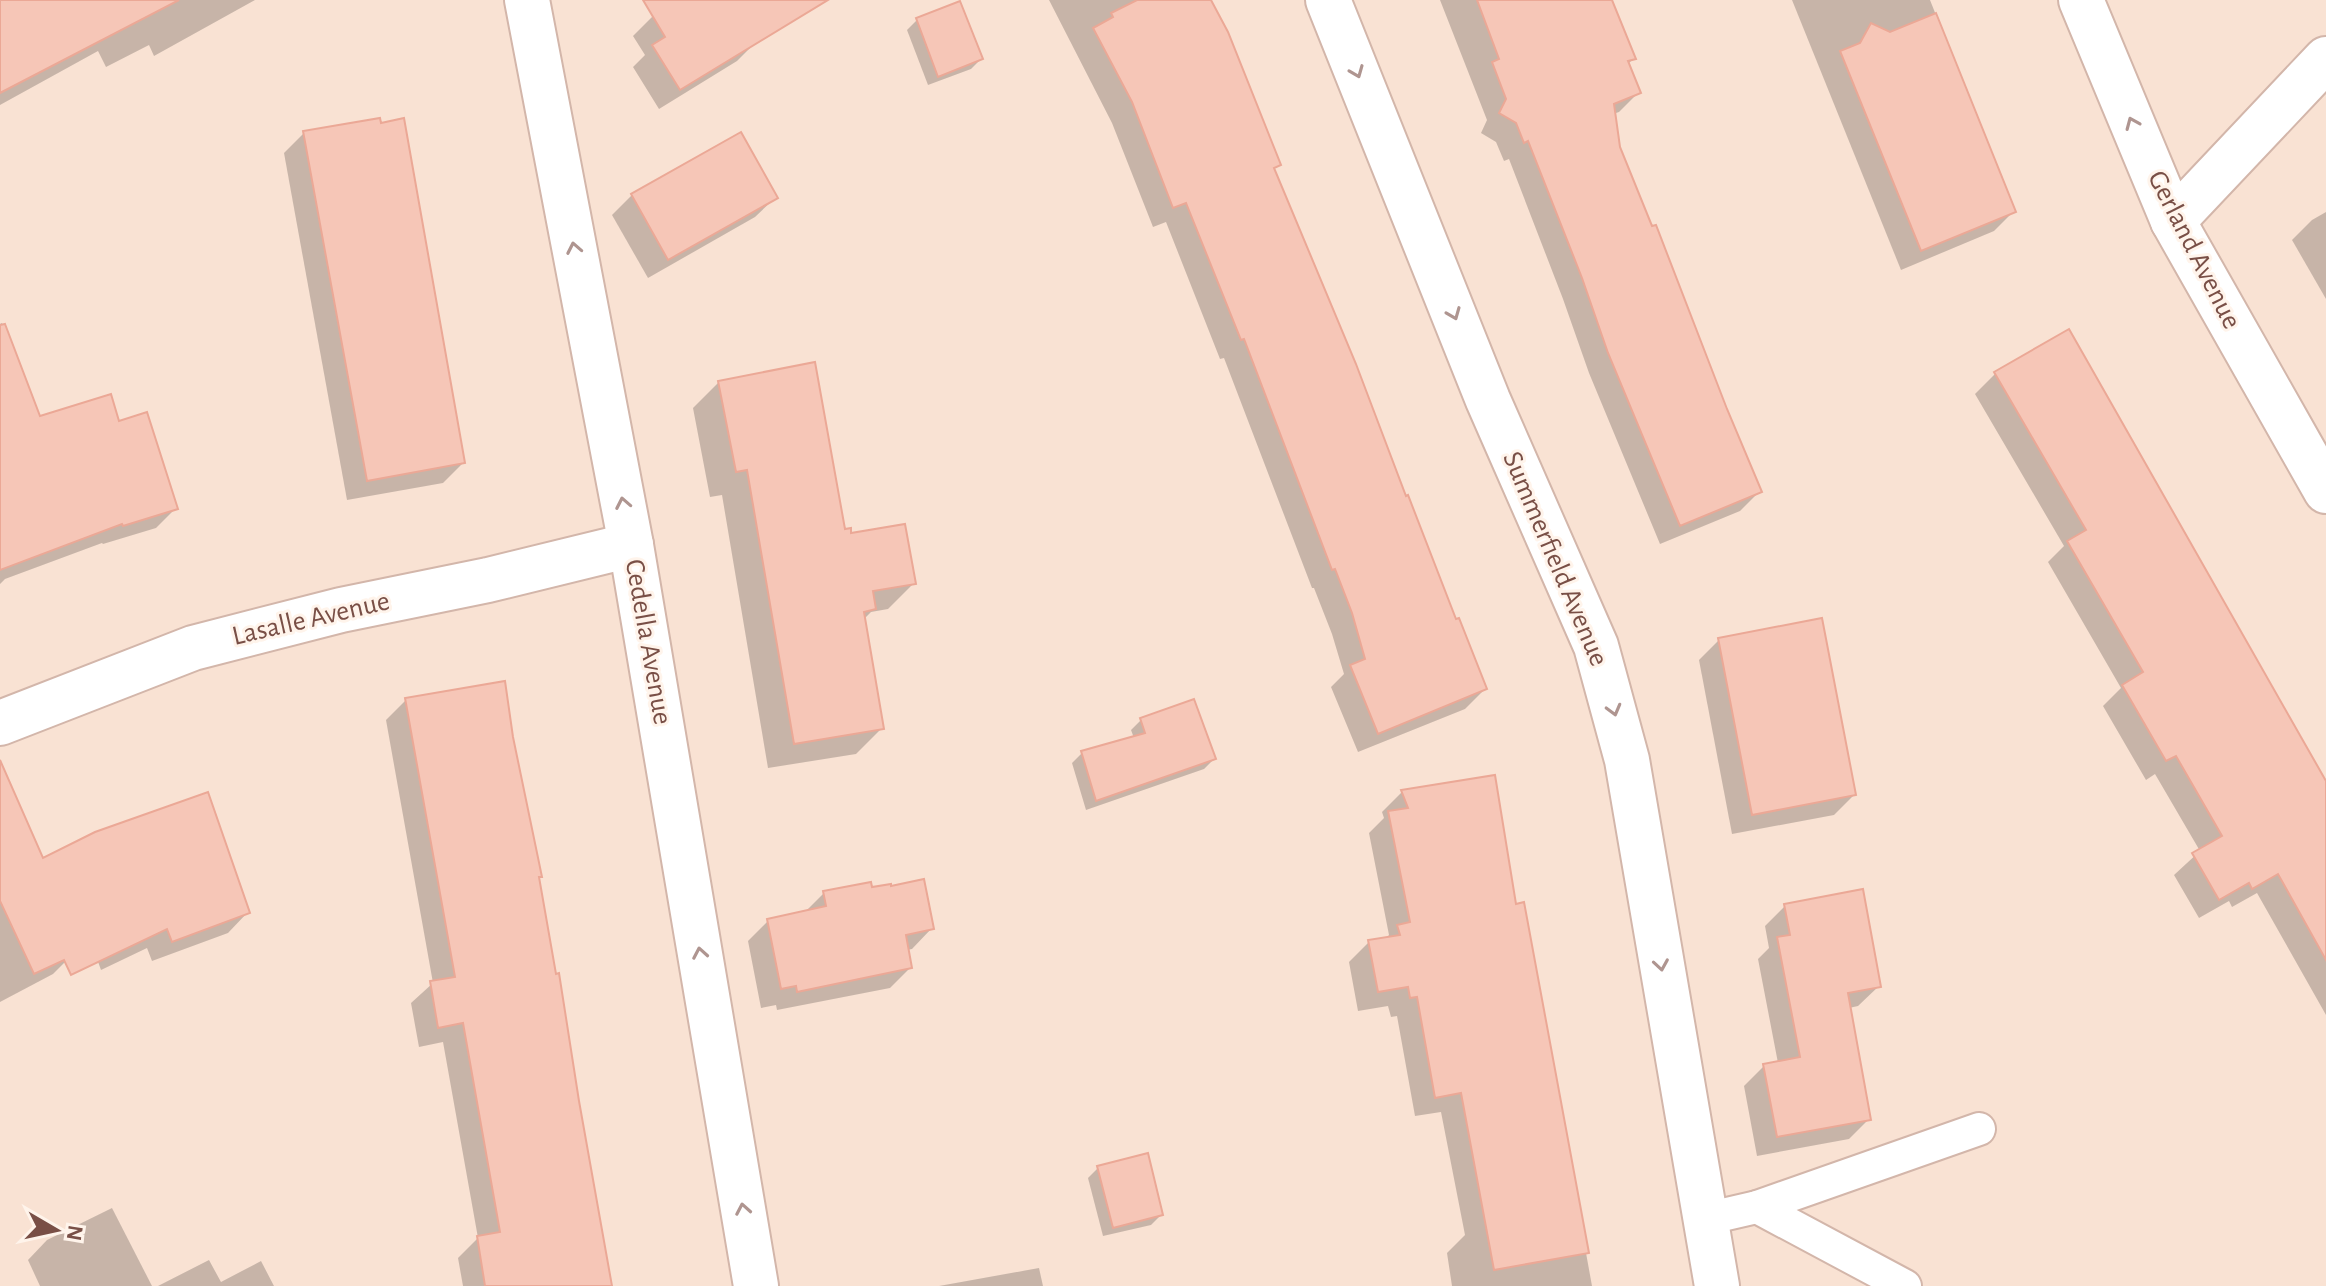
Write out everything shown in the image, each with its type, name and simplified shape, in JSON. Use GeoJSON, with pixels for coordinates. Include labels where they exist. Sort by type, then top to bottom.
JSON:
{"type":"FeatureCollection","features":[{"type":"Feature","properties":{"kind":"street","name":"Cedella Avenue"},"geometry":{"type":"LineString","coordinates":[[527,0],[631,545],[756,1286]]}},
{"type":"Feature","properties":{"kind":"street","name":"Summerfield Avenue"},"geometry":{"type":"LineString","coordinates":[[1328,0],[1488,400],[1596,646],[1627,760],[1717,1286]]}},
{"type":"Feature","properties":{"kind":"street","name":"Gerland Avenue"},"geometry":{"type":"LineString","coordinates":[[2081,0],[2173,221],[2326,491]]}},
{"type":"Feature","properties":{"kind":"street"},"geometry":{"type":"LineString","coordinates":[[2173,221],[2326,59]]}},
{"type":"Feature","properties":{"kind":"street","name":"Lasalle Avenue"},"geometry":{"type":"LineString","coordinates":[[0,723],[193,648],[341,610],[488,580],[631,545]]}},
{"type":"Feature","properties":{"kind":"lane"},"geometry":{"type":"LineString","coordinates":[[1705,1219],[1757,1207],[1979,1129]]}},
{"type":"Feature","properties":{"kind":"lane"},"geometry":{"type":"LineString","coordinates":[[1757,1207],[1905,1286]]}},
{"type":"Feature","properties":{"kind":"shaded area"},"geometry":{"type":"Polygon","coordinates":[[[0,0],[2326,0],[2326,1286],[0,1286],[0,0]]]}},
{"type":"Feature","properties":{"kind":"building"},"geometry":{"type":"Polygon","coordinates":[[[0,0],[179,0],[0,93],[0,0]]]}},
{"type":"Feature","properties":{"kind":"building"},"geometry":{"type":"Polygon","coordinates":[[[643,0],[828,0],[680,90],[652,45],[665,37],[643,0]]]}},
{"type":"Feature","properties":{"kind":"building"},"geometry":{"type":"Polygon","coordinates":[[[1137,0],[1211,0],[1228,32],[1281,165],[1274,168],[1487,689],[1378,734],[1350,665],[1365,659],[1352,613],[1335,569],[1332,570],[1244,339],[1241,340],[1186,203],[1173,208],[1132,102],[1093,28],[1113,17],[1111,13],[1137,0]]]}},
{"type":"Feature","properties":{"kind":"building"},"geometry":{"type":"Polygon","coordinates":[[[1477,0],[1612,0],[1636,59],[1628,61],[1641,93],[1614,104],[1620,147],[1652,226],[1656,225],[1762,492],[1680,526],[1608,353],[1528,141],[1524,143],[1516,123],[1499,113],[1506,99],[1492,62],[1499,59],[1477,0]]]}},
{"type":"Feature","properties":{"kind":"building"},"geometry":{"type":"Polygon","coordinates":[[[960,1],[983,59],[938,77],[916,18],[960,1]]]}},
{"type":"Feature","properties":{"kind":"building"},"geometry":{"type":"Polygon","coordinates":[[[1936,13],[2016,212],[1921,251],[1840,51],[1860,43],[1871,23],[1890,32],[1936,13]]]}},
{"type":"Feature","properties":{"kind":"building"},"geometry":{"type":"Polygon","coordinates":[[[380,118],[381,123],[404,118],[465,463],[367,481],[303,131],[380,118]]]}},
{"type":"Feature","properties":{"kind":"building"},"geometry":{"type":"Polygon","coordinates":[[[741,132],[778,198],[668,260],[631,194],[741,132]]]}},
{"type":"Feature","properties":{"kind":"building"},"geometry":{"type":"Polygon","coordinates":[[[5,324],[40,416],[111,394],[119,421],[147,412],[178,509],[122,524],[0,570],[0,325],[5,324]]]}},
{"type":"Feature","properties":{"kind":"building"},"geometry":{"type":"Polygon","coordinates":[[[2069,329],[2326,781],[2326,960],[2278,874],[2252,889],[2249,883],[2219,900],[2192,853],[2222,836],[2176,756],[2166,761],[2122,685],[2143,672],[2067,541],[2086,530],[1994,372],[2069,329]]]}},
{"type":"Feature","properties":{"kind":"building"},"geometry":{"type":"Polygon","coordinates":[[[815,362],[845,529],[851,528],[851,533],[905,524],[916,584],[873,591],[876,609],[864,612],[884,729],[794,744],[747,470],[736,472],[718,381],[815,362]]]}},
{"type":"Feature","properties":{"kind":"building"},"geometry":{"type":"Polygon","coordinates":[[[1822,618],[1856,795],[1752,815],[1718,638],[1822,618]]]}},
{"type":"Feature","properties":{"kind":"building"},"geometry":{"type":"Polygon","coordinates":[[[505,681],[612,1286],[485,1286],[477,1236],[500,1232],[463,1023],[438,1028],[430,981],[455,977],[405,698],[505,681]]]}},
{"type":"Feature","properties":{"kind":"building"},"geometry":{"type":"Polygon","coordinates":[[[1194,699],[1216,759],[1096,801],[1081,751],[1145,733],[1140,718],[1194,699]]]}},
{"type":"Feature","properties":{"kind":"building"},"geometry":{"type":"Polygon","coordinates":[[[0,760],[43,858],[95,832],[208,792],[250,913],[172,942],[167,929],[71,975],[64,960],[34,974],[0,901],[0,760]]]}},
{"type":"Feature","properties":{"kind":"building"},"geometry":{"type":"Polygon","coordinates":[[[1495,775],[1516,904],[1524,902],[1589,1253],[1494,1270],[1461,1093],[1435,1098],[1417,997],[1410,998],[1408,987],[1378,992],[1368,940],[1400,935],[1397,925],[1410,922],[1388,811],[1408,808],[1401,790],[1495,775]]]}},
{"type":"Feature","properties":{"kind":"building"},"geometry":{"type":"Polygon","coordinates":[[[924,879],[934,929],[906,935],[912,968],[797,992],[796,986],[781,989],[767,919],[826,906],[823,891],[871,882],[872,887],[891,886],[924,879]]]}},
{"type":"Feature","properties":{"kind":"building"},"geometry":{"type":"Polygon","coordinates":[[[1863,889],[1881,987],[1848,993],[1871,1120],[1777,1137],[1763,1064],[1800,1057],[1777,937],[1790,935],[1784,904],[1863,889]]]}},
{"type":"Feature","properties":{"kind":"building"},"geometry":{"type":"Polygon","coordinates":[[[1148,1153],[1163,1215],[1113,1228],[1097,1166],[1148,1153]]]}}]}
